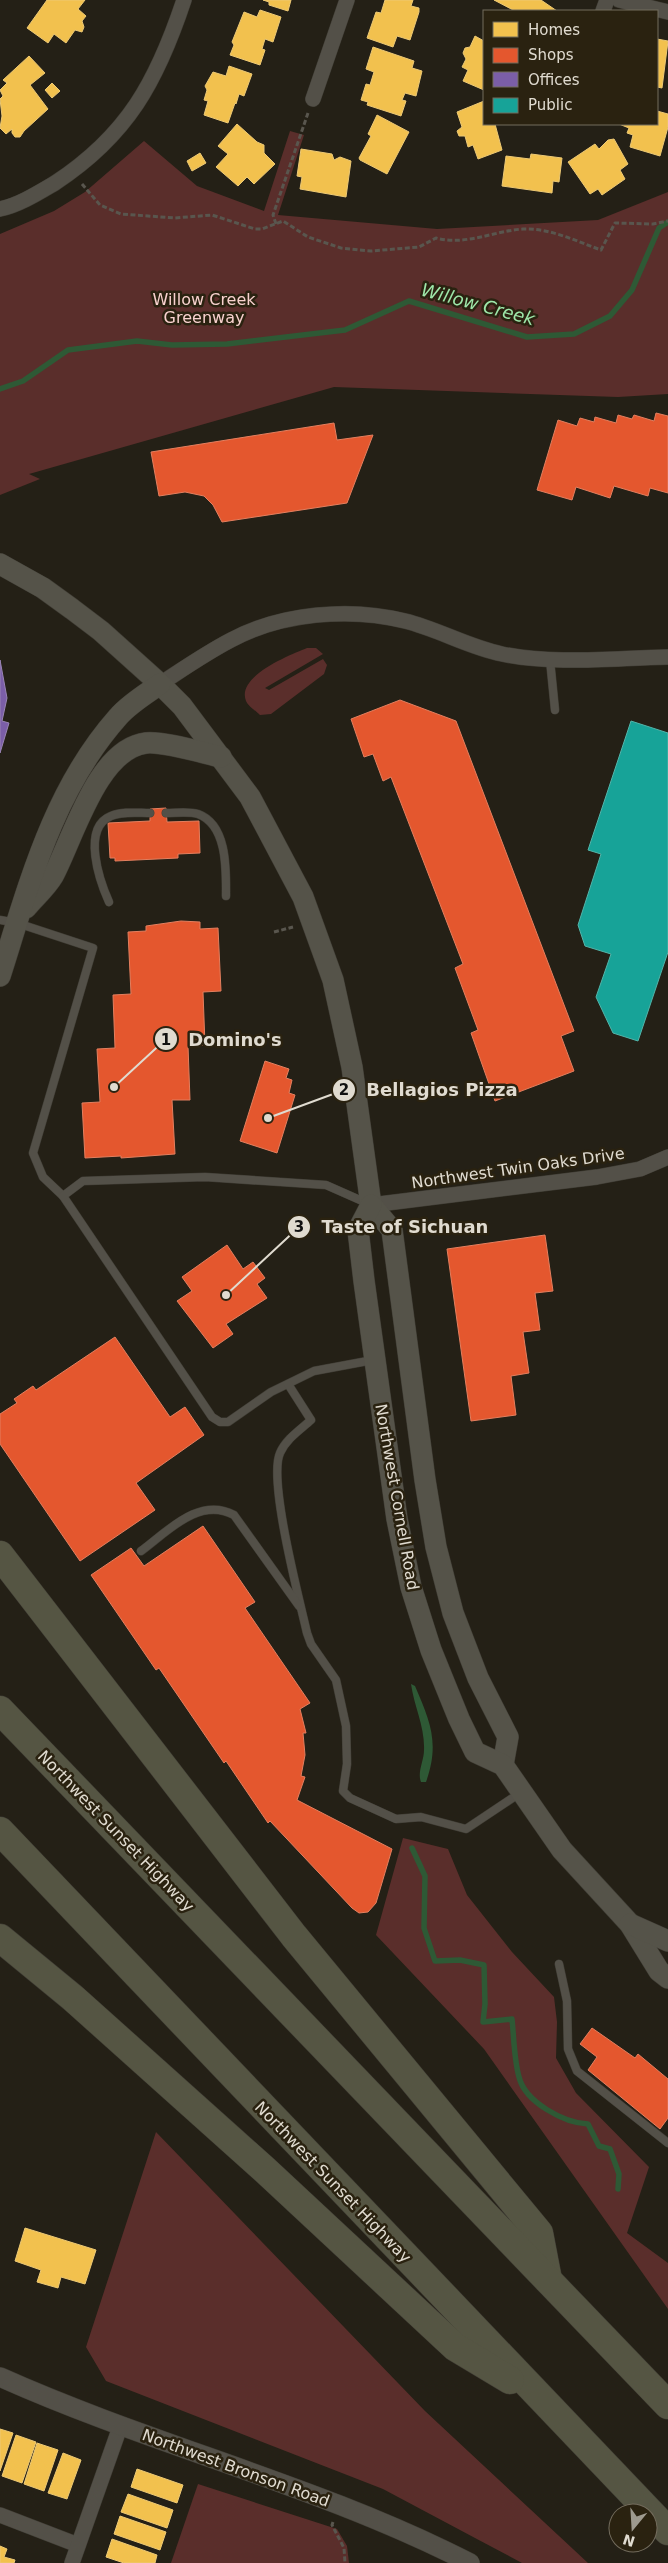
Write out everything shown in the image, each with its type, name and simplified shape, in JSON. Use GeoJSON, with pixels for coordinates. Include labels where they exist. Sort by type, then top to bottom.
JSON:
{"type":"FeatureCollection","features":[{"type":"Feature","properties":{"kind":"highway"},"geometry":{"type":"LineString","coordinates":[[0,1555],[294,1936],[539,2233],[548,2280]]}},
{"type":"Feature","properties":{"kind":"highway","name":"Northwest Sunset Highway"},"geometry":{"type":"LineString","coordinates":[[0,1710],[668,2405]]}},
{"type":"Feature","properties":{"kind":"highway","name":"Northwest Sunset Highway"},"geometry":{"type":"LineString","coordinates":[[0,1831],[668,2531]]}},
{"type":"Feature","properties":{"kind":"highway"},"geometry":{"type":"LineString","coordinates":[[0,1938],[73,1998],[265,2170],[454,2347],[540,2397]]}},
{"type":"Feature","properties":{"kind":"main road"},"geometry":{"type":"LineString","coordinates":[[0,564],[43,588],[79,615],[160,684],[182,706],[250,796],[291,870],[303,897],[333,980],[352,1067],[371,1205]]}},
{"type":"Feature","properties":{"kind":"main road"},"geometry":{"type":"LineString","coordinates":[[0,976],[12,920],[51,824],[92,752],[118,716],[160,684]]}},
{"type":"Feature","properties":{"kind":"main road"},"geometry":{"type":"LineString","coordinates":[[12,920],[52,878],[83,807],[113,762],[128,749],[150,743],[221,757]]}},
{"type":"Feature","properties":{"kind":"main road","name":"Northwest Cornell Road"},"geometry":{"type":"LineString","coordinates":[[371,1205],[392,1230],[425,1480],[436,1547],[453,1613],[474,1669],[508,1737],[503,1765],[475,1752],[459,1719],[419,1619],[397,1519],[358,1230],[371,1205]]}},
{"type":"Feature","properties":{"kind":"main road"},"geometry":{"type":"LineString","coordinates":[[503,1765],[567,1856],[630,1924],[660,1971],[668,1978]]}},
{"type":"Feature","properties":{"kind":"main road"},"geometry":{"type":"LineString","coordinates":[[630,1924],[668,1941]]}},
{"type":"Feature","properties":{"kind":"street"},"geometry":{"type":"LineString","coordinates":[[0,209],[40,192],[72,172],[122,126],[141,100],[160,63],[184,0]]}},
{"type":"Feature","properties":{"kind":"street"},"geometry":{"type":"LineString","coordinates":[[313,99],[347,0]]}},
{"type":"Feature","properties":{"kind":"street"},"geometry":{"type":"LineString","coordinates":[[619,0],[668,12]]}},
{"type":"Feature","properties":{"kind":"street"},"geometry":{"type":"LineString","coordinates":[[160,684],[231,640],[259,628],[308,617],[364,614],[397,619],[501,654],[550,660],[668,657]]}},
{"type":"Feature","properties":{"kind":"street","name":"Northwest Twin Oaks Drive"},"geometry":{"type":"LineString","coordinates":[[371,1205],[597,1177],[640,1169],[668,1157]]}},
{"type":"Feature","properties":{"kind":"street","name":"Northwest Bronson Road"},"geometry":{"type":"LineString","coordinates":[[0,2377],[120,2427],[332,2501],[436,2545],[470,2563]]}},
{"type":"Feature","properties":{"kind":"street"},"geometry":{"type":"LineString","coordinates":[[72,2563],[120,2427]]}},
{"type":"Feature","properties":{"kind":"street"},"geometry":{"type":"LineString","coordinates":[[0,2515],[78,2545]]}},
{"type":"Feature","properties":{"kind":"lane"},"geometry":{"type":"LineString","coordinates":[[550,660],[554,710]]}},
{"type":"Feature","properties":{"kind":"lane"},"geometry":{"type":"LineString","coordinates":[[109,902],[95,866],[96,837],[100,825],[110,816],[150,813]]}},
{"type":"Feature","properties":{"kind":"lane"},"geometry":{"type":"LineString","coordinates":[[166,813],[197,814],[215,827],[226,866],[226,896]]}},
{"type":"Feature","properties":{"kind":"lane"},"geometry":{"type":"LineString","coordinates":[[12,920],[93,948],[33,1153],[43,1177],[63,1196],[88,1237],[212,1417],[220,1422],[228,1422],[271,1392],[314,1371],[333,1366],[375,1360]]}},
{"type":"Feature","properties":{"kind":"lane"},"geometry":{"type":"LineString","coordinates":[[63,1196],[83,1181],[205,1177],[326,1185],[371,1205]]}},
{"type":"Feature","properties":{"kind":"lane"},"geometry":{"type":"LineString","coordinates":[[288,1384],[311,1420],[284,1445],[276,1469],[284,1525],[311,1644],[336,1680],[346,1726],[347,1764],[343,1791],[350,1798],[396,1819],[421,1817],[466,1829],[521,1793]]}},
{"type":"Feature","properties":{"kind":"lane"},"geometry":{"type":"LineString","coordinates":[[141,1552],[199,1510],[226,1510],[234,1515],[302,1610]]}},
{"type":"Feature","properties":{"kind":"lane"},"geometry":{"type":"LineString","coordinates":[[558,1964],[567,2001],[568,2049],[577,2071],[668,2142]]}},
{"type":"Feature","properties":{"kind":"path"},"geometry":{"type":"LineString","coordinates":[[276,224],[273,215],[313,99]]}},
{"type":"Feature","properties":{"kind":"path"},"geometry":{"type":"LineString","coordinates":[[72,172],[95,201],[121,214],[175,218],[212,216],[255,230],[283,221],[308,237],[341,248],[371,251],[419,248],[436,238],[448,241],[522,229],[544,230],[601,250],[615,224],[653,224],[668,221]]}},
{"type":"Feature","properties":{"kind":"path"},"geometry":{"type":"LineString","coordinates":[[332,2525],[344,2548],[345,2563]]}},
{"type":"Feature","properties":{"kind":"green space","name":"Willow Creek Greenway"},"geometry":{"type":"Polygon","coordinates":[[[290,131],[304,135],[278,215],[437,229],[598,220],[668,192],[668,394],[618,397],[334,387],[29,474],[40,479],[0,495],[0,234],[54,211],[85,192],[144,141],[197,186],[264,211],[290,131]]]}},
{"type":"Feature","properties":{"kind":"green space"},"geometry":{"type":"Polygon","coordinates":[[[307,648],[316,648],[323,654],[265,688],[269,690],[323,659],[327,665],[324,674],[271,714],[260,715],[250,707],[246,701],[245,692],[249,683],[256,675],[278,661],[307,648]]]}},
{"type":"Feature","properties":{"kind":"green space"},"geometry":{"type":"Polygon","coordinates":[[[403,1838],[448,1849],[467,1895],[512,1952],[554,1997],[557,2022],[556,2058],[576,2093],[649,2167],[627,2233],[668,2263],[668,2309],[484,2049],[376,1935],[403,1838]]]}},
{"type":"Feature","properties":{"kind":"green space"},"geometry":{"type":"Polygon","coordinates":[[[156,2132],[425,2411],[588,2563],[522,2563],[383,2489],[106,2381],[86,2347],[156,2132]]]}},
{"type":"Feature","properties":{"kind":"green space"},"geometry":{"type":"Polygon","coordinates":[[[198,2484],[337,2529],[347,2546],[349,2563],[171,2563],[198,2484]]]}},
{"type":"Feature","properties":{"kind":"shaded area"},"geometry":{"type":"Polygon","coordinates":[[[411,1684],[415,1686],[429,1721],[433,1744],[426,1782],[421,1782],[420,1778],[424,1741],[411,1684]]]}},
{"type":"Feature","properties":{"kind":"building: Homes"},"geometry":{"type":"Polygon","coordinates":[[[47,0],[85,0],[78,9],[86,16],[82,21],[84,27],[82,32],[75,30],[66,43],[54,34],[48,43],[27,28],[47,0]]]}},
{"type":"Feature","properties":{"kind":"building: Homes"},"geometry":{"type":"Polygon","coordinates":[[[263,0],[291,0],[288,11],[269,5],[269,2],[263,0]]]}},
{"type":"Feature","properties":{"kind":"building: Homes"},"geometry":{"type":"Polygon","coordinates":[[[385,0],[413,0],[411,6],[419,8],[410,40],[397,36],[393,47],[367,38],[376,12],[381,13],[385,0]]]}},
{"type":"Feature","properties":{"kind":"building: Homes"},"geometry":{"type":"Polygon","coordinates":[[[494,0],[541,0],[556,10],[513,10],[494,0]]]}},
{"type":"Feature","properties":{"kind":"building: Homes"},"geometry":{"type":"Polygon","coordinates":[[[260,10],[281,17],[273,42],[265,39],[262,49],[265,50],[260,65],[230,55],[234,45],[232,42],[244,12],[257,17],[260,10]]]}},
{"type":"Feature","properties":{"kind":"building: Homes"},"geometry":{"type":"Polygon","coordinates":[[[475,36],[483,40],[483,90],[463,81],[468,70],[462,67],[466,59],[463,53],[465,48],[470,47],[475,36]]]}},
{"type":"Feature","properties":{"kind":"building: Homes"},"geometry":{"type":"Polygon","coordinates":[[[658,39],[668,41],[662,88],[658,87],[658,39]]]}},
{"type":"Feature","properties":{"kind":"building: Homes"},"geometry":{"type":"Polygon","coordinates":[[[373,47],[414,61],[412,68],[422,71],[416,96],[405,93],[402,100],[406,101],[401,116],[367,105],[368,102],[361,100],[366,84],[370,85],[374,72],[366,69],[373,47]]]}},
{"type":"Feature","properties":{"kind":"building: Homes"},"geometry":{"type":"Polygon","coordinates":[[[29,56],[45,73],[30,85],[48,109],[20,137],[15,137],[12,129],[6,134],[0,128],[2,116],[0,99],[3,96],[0,90],[7,83],[3,80],[29,56]]]}},
{"type":"Feature","properties":{"kind":"building: Homes"},"geometry":{"type":"Polygon","coordinates":[[[229,66],[252,74],[244,96],[239,94],[228,123],[204,115],[208,101],[204,100],[207,90],[205,86],[213,72],[226,76],[229,66]]]}},
{"type":"Feature","properties":{"kind":"building: Homes"},"geometry":{"type":"Polygon","coordinates":[[[52,83],[60,91],[52,98],[45,90],[52,83]]]}},
{"type":"Feature","properties":{"kind":"building: Homes"},"geometry":{"type":"Polygon","coordinates":[[[483,101],[483,125],[495,125],[502,150],[478,159],[473,145],[468,147],[465,136],[459,136],[457,131],[462,127],[457,112],[483,101]]]}},
{"type":"Feature","properties":{"kind":"building: Homes"},"geometry":{"type":"Polygon","coordinates":[[[658,111],[668,114],[668,127],[660,156],[630,147],[633,135],[627,133],[629,128],[622,125],[658,125],[658,111]]]}},
{"type":"Feature","properties":{"kind":"building: Homes"},"geometry":{"type":"Polygon","coordinates":[[[377,115],[409,132],[387,174],[359,158],[371,136],[368,134],[377,115]]]}},
{"type":"Feature","properties":{"kind":"building: Homes"},"geometry":{"type":"Polygon","coordinates":[[[237,124],[257,142],[264,145],[264,153],[275,164],[254,184],[247,177],[238,186],[216,167],[228,154],[218,146],[237,124]]]}},
{"type":"Feature","properties":{"kind":"building: Homes"},"geometry":{"type":"Polygon","coordinates":[[[614,139],[628,164],[620,170],[625,179],[602,195],[598,189],[590,194],[568,162],[595,144],[599,149],[608,140],[614,139]]]}},
{"type":"Feature","properties":{"kind":"building: Homes"},"geometry":{"type":"Polygon","coordinates":[[[301,149],[332,154],[334,160],[340,157],[351,161],[346,197],[300,189],[302,177],[297,176],[301,149]]]}},
{"type":"Feature","properties":{"kind":"building: Homes"},"geometry":{"type":"Polygon","coordinates":[[[200,153],[206,163],[192,171],[187,161],[200,153]]]}},
{"type":"Feature","properties":{"kind":"building: Homes"},"geometry":{"type":"Polygon","coordinates":[[[531,154],[562,158],[559,182],[553,181],[552,193],[502,186],[506,156],[530,159],[531,154]]]}},
{"type":"Feature","properties":{"kind":"building: Homes"},"geometry":{"type":"Polygon","coordinates":[[[25,2228],[96,2250],[85,2284],[61,2277],[58,2288],[37,2282],[41,2270],[15,2261],[25,2228]]]}},
{"type":"Feature","properties":{"kind":"building: Homes"},"geometry":{"type":"Polygon","coordinates":[[[0,2429],[13,2433],[0,2471],[0,2429]]]}},
{"type":"Feature","properties":{"kind":"building: Homes"},"geometry":{"type":"Polygon","coordinates":[[[16,2435],[36,2442],[22,2483],[2,2476],[16,2435]]]}},
{"type":"Feature","properties":{"kind":"building: Homes"},"geometry":{"type":"Polygon","coordinates":[[[37,2443],[58,2450],[44,2491],[24,2484],[37,2443]]]}},
{"type":"Feature","properties":{"kind":"building: Homes"},"geometry":{"type":"Polygon","coordinates":[[[63,2453],[81,2460],[67,2499],[48,2493],[63,2453]]]}},
{"type":"Feature","properties":{"kind":"building: Homes"},"geometry":{"type":"Polygon","coordinates":[[[137,2469],[183,2485],[177,2503],[131,2487],[137,2469]]]}},
{"type":"Feature","properties":{"kind":"building: Homes"},"geometry":{"type":"Polygon","coordinates":[[[128,2494],[173,2510],[167,2528],[121,2512],[128,2494]]]}},
{"type":"Feature","properties":{"kind":"building: Homes"},"geometry":{"type":"Polygon","coordinates":[[[120,2516],[166,2532],[160,2550],[114,2534],[120,2516]]]}},
{"type":"Feature","properties":{"kind":"building: Homes"},"geometry":{"type":"Polygon","coordinates":[[[112,2539],[157,2555],[155,2563],[124,2563],[106,2557],[112,2539]]]}},
{"type":"Feature","properties":{"kind":"building: Homes"},"geometry":{"type":"Polygon","coordinates":[[[0,2546],[7,2549],[4,2557],[15,2560],[14,2563],[0,2563],[0,2546]]]}},
{"type":"Feature","properties":{"kind":"building: Shops"},"geometry":{"type":"Polygon","coordinates":[[[656,413],[668,416],[668,493],[650,488],[648,496],[614,486],[610,498],[576,487],[572,500],[537,490],[558,420],[577,426],[580,418],[594,422],[595,417],[616,423],[618,415],[632,419],[634,415],[654,421],[656,413]]]}},
{"type":"Feature","properties":{"kind":"building: Shops"},"geometry":{"type":"Polygon","coordinates":[[[334,423],[337,440],[373,435],[347,503],[222,522],[213,505],[204,496],[185,492],[159,496],[151,452],[334,423]]]}},
{"type":"Feature","properties":{"kind":"building: Shops"},"geometry":{"type":"Polygon","coordinates":[[[400,700],[456,721],[574,1031],[561,1036],[574,1071],[495,1101],[471,1033],[478,1030],[455,968],[463,964],[391,777],[383,781],[373,754],[364,757],[351,719],[400,700]]]}},
{"type":"Feature","properties":{"kind":"building: Shops"},"geometry":{"type":"Polygon","coordinates":[[[166,808],[167,822],[199,821],[200,853],[178,854],[178,858],[115,861],[115,858],[110,858],[108,823],[150,821],[150,809],[166,808]]]}},
{"type":"Feature","properties":{"kind":"building: Shops"},"geometry":{"type":"Polygon","coordinates":[[[181,921],[200,922],[200,929],[218,928],[221,991],[203,992],[205,1045],[188,1046],[190,1100],[172,1100],[175,1154],[121,1158],[121,1156],[85,1158],[82,1103],[100,1102],[97,1049],[115,1048],[113,995],[131,994],[128,932],[146,931],[146,926],[181,921]]]}},
{"type":"Feature","properties":{"kind":"building: Shops"},"geometry":{"type":"Polygon","coordinates":[[[265,1061],[289,1069],[286,1078],[292,1080],[289,1093],[295,1095],[277,1153],[240,1141],[265,1061]]]}},
{"type":"Feature","properties":{"kind":"building: Shops"},"geometry":{"type":"Polygon","coordinates":[[[545,1235],[553,1291],[535,1293],[540,1330],[523,1332],[529,1373],[511,1376],[516,1415],[471,1421],[447,1249],[545,1235]]]}},
{"type":"Feature","properties":{"kind":"building: Shops"},"geometry":{"type":"Polygon","coordinates":[[[227,1245],[243,1269],[253,1262],[265,1278],[257,1284],[267,1298],[226,1324],[233,1334],[213,1348],[177,1301],[192,1291],[182,1277],[227,1245]]]}},
{"type":"Feature","properties":{"kind":"building: Shops"},"geometry":{"type":"Polygon","coordinates":[[[115,1337],[170,1417],[185,1407],[204,1435],[136,1483],[155,1510],[80,1561],[0,1444],[0,1414],[17,1403],[14,1399],[33,1386],[36,1390],[115,1337]]]}},
{"type":"Feature","properties":{"kind":"building: Shops"},"geometry":{"type":"Polygon","coordinates":[[[203,1526],[255,1602],[245,1608],[310,1703],[300,1709],[306,1733],[303,1733],[305,1755],[301,1776],[305,1777],[297,1800],[392,1849],[376,1903],[368,1912],[359,1913],[352,1908],[270,1821],[268,1823],[159,1668],[156,1670],[91,1575],[131,1548],[144,1566],[203,1526]]]}},
{"type":"Feature","properties":{"kind":"building: Shops"},"geometry":{"type":"Polygon","coordinates":[[[592,2028],[635,2058],[638,2054],[668,2079],[668,2118],[660,2129],[588,2070],[597,2057],[580,2044],[592,2028]]]}},
{"type":"Feature","properties":{"kind":"building: Offices"},"geometry":{"type":"Polygon","coordinates":[[[0,660],[7,698],[2,721],[9,723],[0,753],[0,660]]]}},
{"type":"Feature","properties":{"kind":"building: Public"},"geometry":{"type":"Polygon","coordinates":[[[631,721],[668,733],[668,952],[638,1041],[613,1033],[596,997],[611,954],[585,946],[578,925],[601,854],[588,850],[631,721]]]}},
{"type":"Feature","properties":{"kind":"waterway","name":"Willow Creek"},"geometry":{"type":"LineString","coordinates":[[0,389],[23,381],[68,350],[137,341],[172,345],[227,344],[345,330],[409,301],[527,337],[574,334],[610,316],[632,290],[659,228],[668,222]]}},
{"type":"Feature","properties":{"kind":"waterway"},"geometry":{"type":"LineString","coordinates":[[412,1848],[425,1876],[424,1928],[435,1961],[460,1960],[484,1965],[485,2004],[483,2022],[512,2019],[516,2063],[523,2086],[529,2095],[547,2110],[568,2120],[588,2124],[599,2146],[610,2149],[619,2174],[618,2189]]}},
{"type":"Feature","properties":{"kind":"place","name":"Domino's"},"geometry":{"type":"Point","coordinates":[114,1087]}},
{"type":"Feature","properties":{"kind":"place","name":"Bellagios Pizza"},"geometry":{"type":"Point","coordinates":[268,1118]}},
{"type":"Feature","properties":{"kind":"place","name":"Taste of Sichuan"},"geometry":{"type":"Point","coordinates":[226,1295]}}]}
